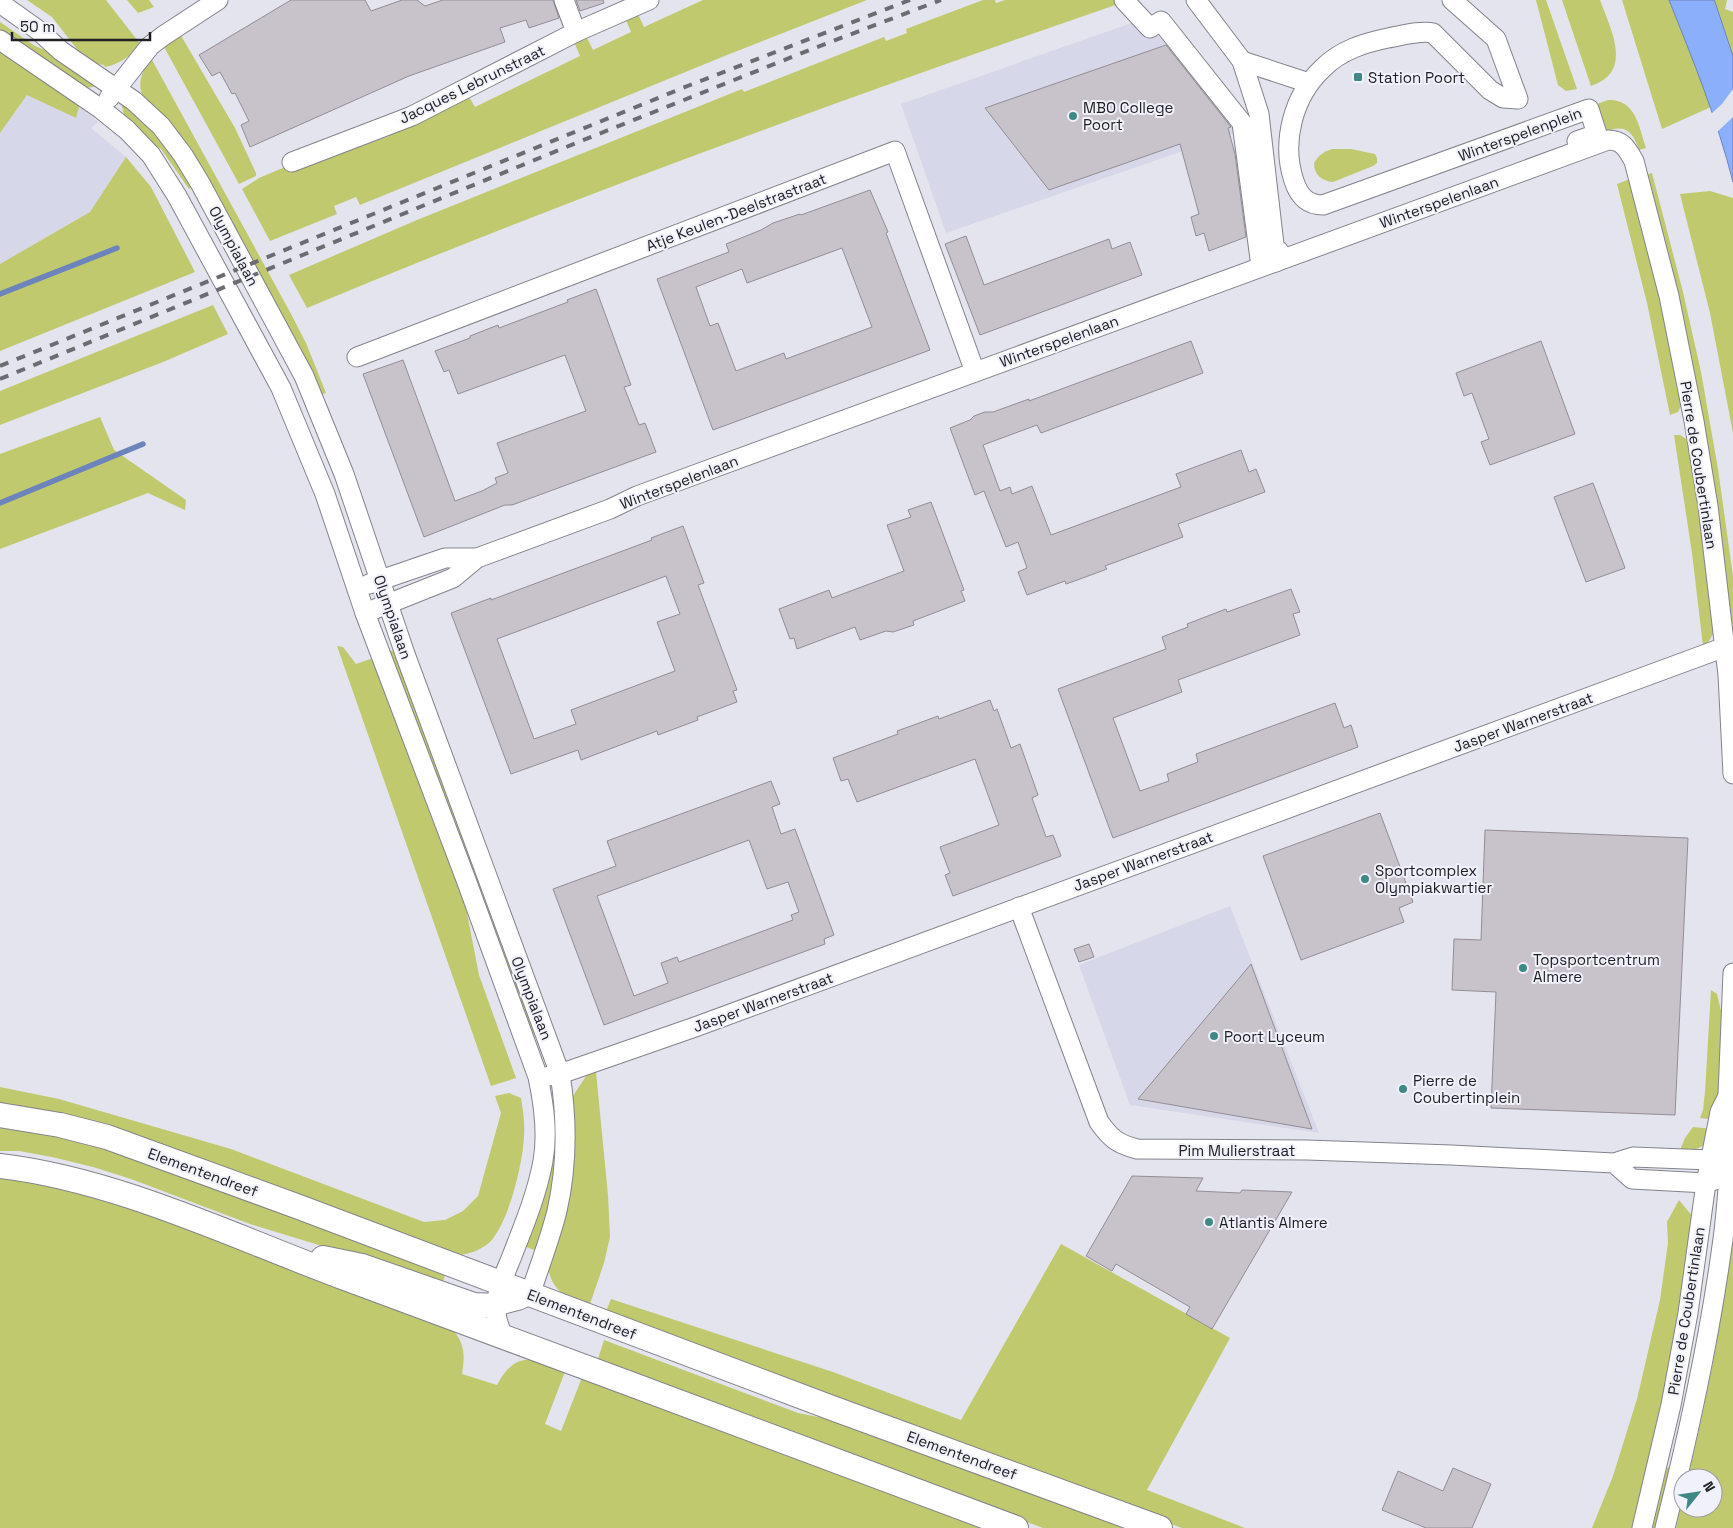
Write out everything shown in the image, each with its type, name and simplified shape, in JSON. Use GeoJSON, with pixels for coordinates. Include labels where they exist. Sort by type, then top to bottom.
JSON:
{"type":"FeatureCollection","features":[{"type":"Feature","properties":{"kind":"main road","name":"Elementendreef"},"geometry":{"type":"LineString","coordinates":[[0,1115],[36,1120],[107,1137],[300,1207],[499,1295]]}},
{"type":"Feature","properties":{"kind":"main road","name":"Elementendreef"},"geometry":{"type":"LineString","coordinates":[[0,1166],[57,1176],[96,1186],[158,1207],[1016,1528]]}},
{"type":"Feature","properties":{"kind":"main road","name":"Elementendreef"},"geometry":{"type":"LineString","coordinates":[[260,1245],[362,1266],[474,1305],[499,1295],[530,1295],[822,1405],[1160,1528]]}},
{"type":"Feature","properties":{"kind":"street"},"geometry":{"type":"LineString","coordinates":[[101,109],[150,46],[218,0]]}},
{"type":"Feature","properties":{"kind":"street"},"geometry":{"type":"LineString","coordinates":[[564,0],[576,32]]}},
{"type":"Feature","properties":{"kind":"street","name":"Jacques Lebrunstraat"},"geometry":{"type":"LineString","coordinates":[[292,162],[412,116],[576,32],[649,0]]}},
{"type":"Feature","properties":{"kind":"street"},"geometry":{"type":"LineString","coordinates":[[1124,0],[1150,28],[1161,21],[1242,123],[1260,258],[1276,258],[1259,114],[1242,61],[1196,0]]}},
{"type":"Feature","properties":{"kind":"street","name":"Winterspelenplein"},"geometry":{"type":"LineString","coordinates":[[1276,258],[1597,134],[1589,109],[1323,205],[1316,205],[1305,200],[1299,192],[1293,177],[1288,156],[1288,144],[1298,104],[1309,83],[1322,68],[1334,58],[1355,46],[1400,36],[1434,33],[1490,90],[1503,98],[1518,99],[1496,39],[1452,0]]}},
{"type":"Feature","properties":{"kind":"street","name":"Olympialaan"},"geometry":{"type":"LineString","coordinates":[[0,4],[38,30],[61,50],[134,100],[150,115],[183,155],[304,376],[344,474],[415,682],[560,1074],[564,1095],[564,1159],[561,1187],[556,1212],[530,1295]]}},
{"type":"Feature","properties":{"kind":"street","name":"Olympialaan"},"geometry":{"type":"LineString","coordinates":[[0,40],[101,109],[143,145],[163,173],[282,388],[325,494],[365,613],[538,1077],[544,1105],[546,1135],[543,1160],[537,1187],[499,1295]]}},
{"type":"Feature","properties":{"kind":"street"},"geometry":{"type":"LineString","coordinates":[[1242,61],[1309,83]]}},
{"type":"Feature","properties":{"kind":"street","name":"Winterspelenlaan"},"geometry":{"type":"LineString","coordinates":[[365,613],[453,578],[477,558],[610,509],[637,496],[975,372],[1276,258],[1608,140],[1620,142],[1634,160]]}},
{"type":"Feature","properties":{"kind":"street","name":"Atje Keulen-Deelstrastraat"},"geometry":{"type":"LineString","coordinates":[[357,357],[895,151],[975,372]]}},
{"type":"Feature","properties":{"kind":"street","name":"Pierre de Coubertinlaan"},"geometry":{"type":"LineString","coordinates":[[1634,160],[1669,296],[1694,421],[1708,506],[1725,647],[1733,774]]}},
{"type":"Feature","properties":{"kind":"street","name":"Winterspelenlaan"},"geometry":{"type":"LineString","coordinates":[[356,588],[446,558],[477,558]]}},
{"type":"Feature","properties":{"kind":"street","name":"Jasper Warnerstraat"},"geometry":{"type":"LineString","coordinates":[[538,1077],[560,1074],[695,1027],[1725,647]]}},
{"type":"Feature","properties":{"kind":"street","name":"Pim Mulierstraat"},"geometry":{"type":"LineString","coordinates":[[1020,907],[1100,1122],[1108,1136],[1121,1145],[1137,1149],[1307,1150],[1614,1163],[1633,1158],[1711,1160]]}},
{"type":"Feature","properties":{"kind":"street","name":"Pierre de Coubertinlaan"},"geometry":{"type":"LineString","coordinates":[[1665,1528],[1710,1326],[1723,1237],[1732,1117],[1728,1095],[1733,973]]}},
{"type":"Feature","properties":{"kind":"street","name":"Pierre de Coubertinlaan"},"geometry":{"type":"LineString","coordinates":[[1642,1528],[1671,1405],[1688,1313],[1706,1183],[1720,1112],[1728,1095]]}},
{"type":"Feature","properties":{"kind":"street"},"geometry":{"type":"LineString","coordinates":[[1711,1160],[1729,1175]]}},
{"type":"Feature","properties":{"kind":"street"},"geometry":{"type":"LineString","coordinates":[[1614,1163],[1632,1179],[1706,1183],[1729,1175]]}},
{"type":"Feature","properties":{"kind":"street"},"geometry":{"type":"LineString","coordinates":[[499,1295],[498,1325],[503,1336]]}},
{"type":"Feature","properties":{"kind":"shaded area","name":"MBO College Poort"},"geometry":{"type":"Polygon","coordinates":[[[1160,13],[1249,128],[946,233],[901,104],[1160,13]]]}},
{"type":"Feature","properties":{"kind":"shaded area"},"geometry":{"type":"Polygon","coordinates":[[[27,95],[75,117],[79,107],[98,122],[91,128],[126,157],[90,212],[0,264],[0,133],[27,95]]]}},
{"type":"Feature","properties":{"kind":"shaded area"},"geometry":{"type":"Polygon","coordinates":[[[1230,906],[1319,1133],[1130,1105],[1079,965],[1230,906]]]}},
{"type":"Feature","properties":{"kind":"green space"},"geometry":{"type":"Polygon","coordinates":[[[27,0],[106,0],[141,45],[129,56],[111,66],[105,67],[104,65],[97,64],[82,52],[80,53],[52,17],[27,0]]]}},
{"type":"Feature","properties":{"kind":"green space"},"geometry":{"type":"Polygon","coordinates":[[[127,0],[149,0],[154,7],[138,13],[127,0]]]}},
{"type":"Feature","properties":{"kind":"green space"},"geometry":{"type":"Polygon","coordinates":[[[703,0],[867,0],[360,205],[356,197],[334,206],[337,214],[270,241],[242,189],[259,178],[292,164],[295,169],[387,137],[468,95],[475,107],[580,56],[575,44],[587,38],[593,50],[631,32],[626,20],[638,14],[644,27],[703,0]]]}},
{"type":"Feature","properties":{"kind":"green space"},"geometry":{"type":"Polygon","coordinates":[[[983,0],[995,0],[996,3],[1005,0],[1122,0],[1124,2],[918,74],[611,187],[307,308],[289,275],[417,220],[742,89],[744,92],[884,37],[886,41],[907,33],[906,29],[983,0]]]}},
{"type":"Feature","properties":{"kind":"green space"},"geometry":{"type":"Polygon","coordinates":[[[1536,0],[1546,0],[1577,89],[1566,91],[1558,85],[1536,0]]]}},
{"type":"Feature","properties":{"kind":"green space"},"geometry":{"type":"Polygon","coordinates":[[[1562,0],[1600,0],[1609,24],[1616,49],[1616,61],[1612,71],[1604,80],[1591,86],[1562,0]]]}},
{"type":"Feature","properties":{"kind":"green space"},"geometry":{"type":"Polygon","coordinates":[[[1622,0],[1669,0],[1711,107],[1662,129],[1622,0]]]}},
{"type":"Feature","properties":{"kind":"green space"},"geometry":{"type":"Polygon","coordinates":[[[1714,0],[1727,0],[1725,9],[1733,12],[1733,56],[1714,0]]]}},
{"type":"Feature","properties":{"kind":"green space"},"geometry":{"type":"Polygon","coordinates":[[[0,22],[35,46],[52,53],[99,86],[87,88],[82,86],[0,33],[0,22]]]}},
{"type":"Feature","properties":{"kind":"green space"},"geometry":{"type":"Polygon","coordinates":[[[180,34],[235,128],[256,173],[256,176],[239,184],[163,45],[180,34]]]}},
{"type":"Feature","properties":{"kind":"green space"},"geometry":{"type":"Polygon","coordinates":[[[0,45],[80,103],[76,118],[27,95],[0,133],[0,45]]]}},
{"type":"Feature","properties":{"kind":"green space"},"geometry":{"type":"Polygon","coordinates":[[[151,58],[290,312],[306,343],[326,393],[319,395],[299,354],[302,352],[208,179],[144,99],[140,83],[151,58]]]}},
{"type":"Feature","properties":{"kind":"green space"},"geometry":{"type":"Polygon","coordinates":[[[1608,100],[1625,104],[1630,109],[1638,123],[1646,148],[1639,150],[1634,138],[1624,129],[1619,128],[1607,131],[1597,104],[1608,100]]]}},
{"type":"Feature","properties":{"kind":"green space"},"geometry":{"type":"Polygon","coordinates":[[[121,103],[146,118],[196,185],[189,189],[161,149],[143,138],[125,119],[121,103]]]}},
{"type":"Feature","properties":{"kind":"green space"},"geometry":{"type":"Polygon","coordinates":[[[1332,149],[1351,149],[1375,154],[1377,163],[1333,182],[1325,180],[1319,177],[1315,171],[1314,163],[1322,154],[1332,149]]]}},
{"type":"Feature","properties":{"kind":"green space"},"geometry":{"type":"Polygon","coordinates":[[[126,157],[151,187],[195,272],[0,351],[0,264],[90,212],[126,157]]]}},
{"type":"Feature","properties":{"kind":"green space"},"geometry":{"type":"Polygon","coordinates":[[[1652,173],[1683,292],[1701,372],[1718,469],[1733,576],[1733,642],[1709,455],[1646,175],[1652,173]]]}},
{"type":"Feature","properties":{"kind":"green space"},"geometry":{"type":"Polygon","coordinates":[[[1630,179],[1661,301],[1682,404],[1678,412],[1670,415],[1647,303],[1617,184],[1630,179]]]}},
{"type":"Feature","properties":{"kind":"green space"},"geometry":{"type":"Polygon","coordinates":[[[1710,191],[1733,198],[1733,433],[1710,313],[1680,194],[1710,191]]]}},
{"type":"Feature","properties":{"kind":"green space"},"geometry":{"type":"Polygon","coordinates":[[[213,305],[228,334],[163,362],[0,425],[0,391],[213,305]]]}},
{"type":"Feature","properties":{"kind":"green space"},"geometry":{"type":"Polygon","coordinates":[[[100,417],[114,450],[186,500],[185,510],[148,493],[0,549],[0,454],[100,417]]]}},
{"type":"Feature","properties":{"kind":"green space"},"geometry":{"type":"Polygon","coordinates":[[[1674,435],[1680,435],[1688,440],[1696,484],[1715,631],[1707,644],[1703,646],[1692,553],[1674,435]]]}},
{"type":"Feature","properties":{"kind":"green space"},"geometry":{"type":"Polygon","coordinates":[[[337,646],[343,647],[356,664],[376,657],[465,903],[479,975],[516,1078],[491,1086],[337,646]]]}},
{"type":"Feature","properties":{"kind":"green space"},"geometry":{"type":"Polygon","coordinates":[[[395,650],[536,1033],[529,1036],[387,652],[395,650]]]}},
{"type":"Feature","properties":{"kind":"green space"},"geometry":{"type":"Polygon","coordinates":[[[1711,990],[1717,994],[1722,1015],[1719,1085],[1715,1120],[1700,1118],[1705,1092],[1711,990]]]}},
{"type":"Feature","properties":{"kind":"green space"},"geometry":{"type":"Polygon","coordinates":[[[596,1072],[608,1195],[610,1237],[604,1263],[589,1307],[560,1292],[552,1281],[547,1263],[571,1099],[586,1076],[596,1072]]]}},
{"type":"Feature","properties":{"kind":"green space"},"geometry":{"type":"Polygon","coordinates":[[[0,1087],[59,1099],[231,1149],[424,1222],[445,1220],[463,1211],[478,1196],[501,1113],[495,1096],[509,1093],[521,1098],[524,1126],[523,1147],[514,1192],[497,1233],[483,1247],[471,1253],[458,1255],[0,1106],[0,1087]]]}},
{"type":"Feature","properties":{"kind":"green space"},"geometry":{"type":"Polygon","coordinates":[[[551,1119],[559,1119],[557,1176],[537,1251],[521,1245],[551,1119]]]}},
{"type":"Feature","properties":{"kind":"green space"},"geometry":{"type":"Polygon","coordinates":[[[0,1125],[87,1142],[446,1273],[441,1287],[345,1253],[250,1224],[131,1179],[93,1167],[19,1151],[0,1151],[0,1125]]]}},
{"type":"Feature","properties":{"kind":"green space"},"geometry":{"type":"Polygon","coordinates":[[[1693,1127],[1714,1129],[1705,1145],[1696,1149],[1680,1150],[1685,1138],[1693,1127]]]}},
{"type":"Feature","properties":{"kind":"green space"},"geometry":{"type":"Polygon","coordinates":[[[0,1175],[106,1198],[452,1329],[462,1345],[464,1361],[462,1374],[497,1385],[511,1366],[519,1361],[535,1360],[566,1369],[545,1424],[561,1431],[583,1375],[991,1528],[0,1528],[0,1175]]]}},
{"type":"Feature","properties":{"kind":"green space"},"geometry":{"type":"Polygon","coordinates":[[[1679,1200],[1693,1217],[1667,1373],[1633,1528],[1592,1528],[1613,1476],[1637,1399],[1660,1300],[1668,1243],[1667,1222],[1679,1200]]]}},
{"type":"Feature","properties":{"kind":"green space"},"geometry":{"type":"Polygon","coordinates":[[[1733,1230],[1733,1528],[1676,1528],[1678,1518],[1723,1518],[1723,1468],[1690,1468],[1702,1417],[1725,1292],[1733,1230]]]}},
{"type":"Feature","properties":{"kind":"green space"},"geometry":{"type":"Polygon","coordinates":[[[1061,1244],[1230,1338],[1147,1490],[1245,1528],[1182,1528],[605,1314],[611,1299],[833,1372],[961,1420],[1061,1244]]]}},
{"type":"Feature","properties":{"kind":"green space"},"geometry":{"type":"Polygon","coordinates":[[[604,1340],[798,1413],[838,1421],[1129,1528],[1043,1528],[597,1362],[604,1340]]]}},
{"type":"Feature","properties":{"kind":"green space"},"geometry":{"type":"Polygon","coordinates":[[[1670,1467],[1657,1528],[1652,1528],[1667,1468],[1670,1467]]]}},
{"type":"Feature","properties":{"kind":"water"},"geometry":{"type":"Polygon","coordinates":[[[1669,0],[1714,0],[1715,2],[1733,56],[1733,182],[1696,67],[1669,0]]]}},
{"type":"Feature","properties":{"kind":"pier"},"geometry":{"type":"Polygon","coordinates":[[[1733,89],[1733,117],[1716,133],[1710,115],[1722,104],[1733,89]]]}},
{"type":"Feature","properties":{"kind":"building"},"geometry":{"type":"Polygon","coordinates":[[[291,0],[365,0],[371,11],[402,0],[417,0],[425,6],[443,0],[553,0],[559,18],[529,28],[526,20],[500,28],[505,42],[409,76],[250,147],[241,125],[249,121],[235,93],[232,94],[220,72],[212,76],[199,55],[291,0]]]}},
{"type":"Feature","properties":{"kind":"building"},"geometry":{"type":"Polygon","coordinates":[[[576,0],[603,0],[604,3],[580,11],[576,0]]]}},
{"type":"Feature","properties":{"kind":"building"},"geometry":{"type":"Polygon","coordinates":[[[1166,45],[1231,127],[1228,128],[1235,154],[1246,237],[1209,251],[1204,233],[1196,236],[1191,217],[1199,214],[1180,144],[1049,190],[985,108],[1166,45]]]}},
{"type":"Feature","properties":{"kind":"building"},"geometry":{"type":"Polygon","coordinates":[[[870,190],[888,232],[886,233],[930,350],[713,430],[657,279],[729,252],[726,244],[773,223],[870,190]],[[842,248],[747,283],[742,269],[696,287],[710,326],[718,323],[736,371],[784,353],[786,359],[872,327],[842,248]]]}},
{"type":"Feature","properties":{"kind":"building"},"geometry":{"type":"Polygon","coordinates":[[[966,236],[984,285],[1109,239],[1112,249],[1130,242],[1142,275],[980,335],[945,244],[966,236]]]}},
{"type":"Feature","properties":{"kind":"building"},"geometry":{"type":"Polygon","coordinates":[[[596,289],[631,385],[624,387],[639,425],[645,423],[656,452],[512,505],[505,505],[424,537],[363,374],[403,360],[455,501],[482,491],[497,483],[495,478],[508,473],[497,443],[586,411],[565,355],[458,394],[449,370],[444,372],[435,351],[498,325],[499,328],[568,302],[567,300],[596,289]]]}},
{"type":"Feature","properties":{"kind":"building"},"geometry":{"type":"Polygon","coordinates":[[[1191,341],[1203,373],[1041,433],[1037,425],[983,445],[1000,491],[1010,487],[1012,494],[1032,486],[1051,535],[1181,487],[1176,474],[1241,450],[1249,472],[1256,469],[1265,492],[1178,524],[1183,537],[1105,566],[1107,569],[1066,584],[1065,581],[1027,595],[1018,572],[1027,568],[1018,542],[1006,547],[984,491],[975,495],[950,428],[985,412],[993,412],[1029,399],[1029,401],[1191,341]]]}},
{"type":"Feature","properties":{"kind":"building"},"geometry":{"type":"Polygon","coordinates":[[[1541,341],[1575,434],[1490,465],[1481,442],[1489,439],[1472,393],[1464,396],[1456,373],[1541,341]]]}},
{"type":"Feature","properties":{"kind":"building"},"geometry":{"type":"Polygon","coordinates":[[[1593,483],[1625,568],[1586,582],[1554,497],[1593,483]]]}},
{"type":"Feature","properties":{"kind":"building"},"geometry":{"type":"Polygon","coordinates":[[[931,502],[964,590],[961,591],[965,601],[913,621],[914,625],[893,632],[886,631],[860,640],[855,627],[797,649],[794,638],[790,639],[779,609],[829,590],[832,598],[904,571],[887,525],[911,517],[908,510],[931,502]]]}},
{"type":"Feature","properties":{"kind":"building"},"geometry":{"type":"Polygon","coordinates":[[[683,526],[704,583],[698,585],[737,690],[733,691],[737,702],[697,717],[698,720],[658,735],[657,731],[581,760],[578,750],[511,774],[451,613],[652,540],[651,538],[683,526]],[[666,576],[497,639],[534,739],[576,724],[571,710],[675,671],[657,622],[680,614],[666,576]]]}},
{"type":"Feature","properties":{"kind":"building"},"geometry":{"type":"Polygon","coordinates":[[[1291,589],[1300,612],[1293,614],[1300,635],[1178,680],[1182,692],[1113,718],[1140,791],[1169,781],[1167,774],[1198,762],[1196,754],[1335,703],[1344,728],[1351,725],[1358,747],[1113,838],[1058,689],[1166,649],[1162,637],[1188,627],[1187,624],[1226,609],[1227,612],[1291,589]]]}},
{"type":"Feature","properties":{"kind":"building"},"geometry":{"type":"Polygon","coordinates":[[[990,700],[994,711],[997,709],[1011,748],[1020,744],[1038,795],[1032,798],[1046,837],[1053,835],[1061,856],[953,896],[945,875],[950,873],[940,847],[999,825],[975,759],[857,802],[848,779],[841,781],[833,758],[898,734],[897,731],[938,716],[939,719],[990,700]]]}},
{"type":"Feature","properties":{"kind":"building"},"geometry":{"type":"Polygon","coordinates":[[[771,781],[780,804],[772,807],[781,834],[795,829],[834,935],[824,939],[825,944],[604,1025],[553,889],[616,866],[607,841],[771,781]],[[749,840],[597,896],[634,996],[668,983],[661,963],[677,957],[679,962],[793,920],[791,915],[799,912],[788,882],[767,889],[749,840]]]}},
{"type":"Feature","properties":{"kind":"building"},"geometry":{"type":"Polygon","coordinates":[[[1380,813],[1413,902],[1399,908],[1404,922],[1301,960],[1263,856],[1380,813]]]}},
{"type":"Feature","properties":{"kind":"building"},"geometry":{"type":"Polygon","coordinates":[[[1485,830],[1688,838],[1675,1115],[1491,1108],[1496,992],[1452,990],[1454,939],[1481,940],[1485,830]]]}},
{"type":"Feature","properties":{"kind":"building"},"geometry":{"type":"Polygon","coordinates":[[[1089,944],[1094,957],[1079,962],[1074,949],[1089,944]]]}},
{"type":"Feature","properties":{"kind":"building"},"geometry":{"type":"Polygon","coordinates":[[[1251,964],[1312,1129],[1138,1099],[1251,964]]]}},
{"type":"Feature","properties":{"kind":"building"},"geometry":{"type":"Polygon","coordinates":[[[1132,1176],[1203,1178],[1196,1191],[1240,1193],[1242,1190],[1292,1192],[1212,1329],[1186,1314],[1190,1307],[1116,1264],[1112,1271],[1086,1256],[1132,1176]]]}},
{"type":"Feature","properties":{"kind":"building"},"geometry":{"type":"Polygon","coordinates":[[[1453,1468],[1491,1484],[1472,1528],[1426,1528],[1382,1510],[1398,1471],[1443,1491],[1453,1468]]]}},
{"type":"Feature","properties":{"kind":"waterway"},"geometry":{"type":"LineString","coordinates":[[0,294],[117,248]]}},
{"type":"Feature","properties":{"kind":"waterway"},"geometry":{"type":"LineString","coordinates":[[0,503],[143,444]]}},
{"type":"Feature","properties":{"kind":"railway"},"geometry":{"type":"LineString","coordinates":[[0,366],[690,85],[910,0]]}},
{"type":"Feature","properties":{"kind":"railway"},"geometry":{"type":"LineString","coordinates":[[0,379],[581,141],[941,0]]}},
{"type":"Feature","properties":{"kind":"place","name":"Station Poort"},"geometry":{"type":"Point","coordinates":[1358,77]}},
{"type":"Feature","properties":{"kind":"place","name":"MBO College Poort"},"geometry":{"type":"Point","coordinates":[1073,116]}},
{"type":"Feature","properties":{"kind":"place","name":"Sportcomplex Olympiakwartier"},"geometry":{"type":"Point","coordinates":[1365,879]}},
{"type":"Feature","properties":{"kind":"place","name":"Topsportcentrum Almere"},"geometry":{"type":"Point","coordinates":[1523,968]}},
{"type":"Feature","properties":{"kind":"place","name":"Poort Lyceum"},"geometry":{"type":"Point","coordinates":[1214,1036]}},
{"type":"Feature","properties":{"kind":"place","name":"Pierre de Coubertinplein"},"geometry":{"type":"Point","coordinates":[1403,1089]}},
{"type":"Feature","properties":{"kind":"place","name":"Atlantis Almere"},"geometry":{"type":"Point","coordinates":[1209,1222]}}]}
